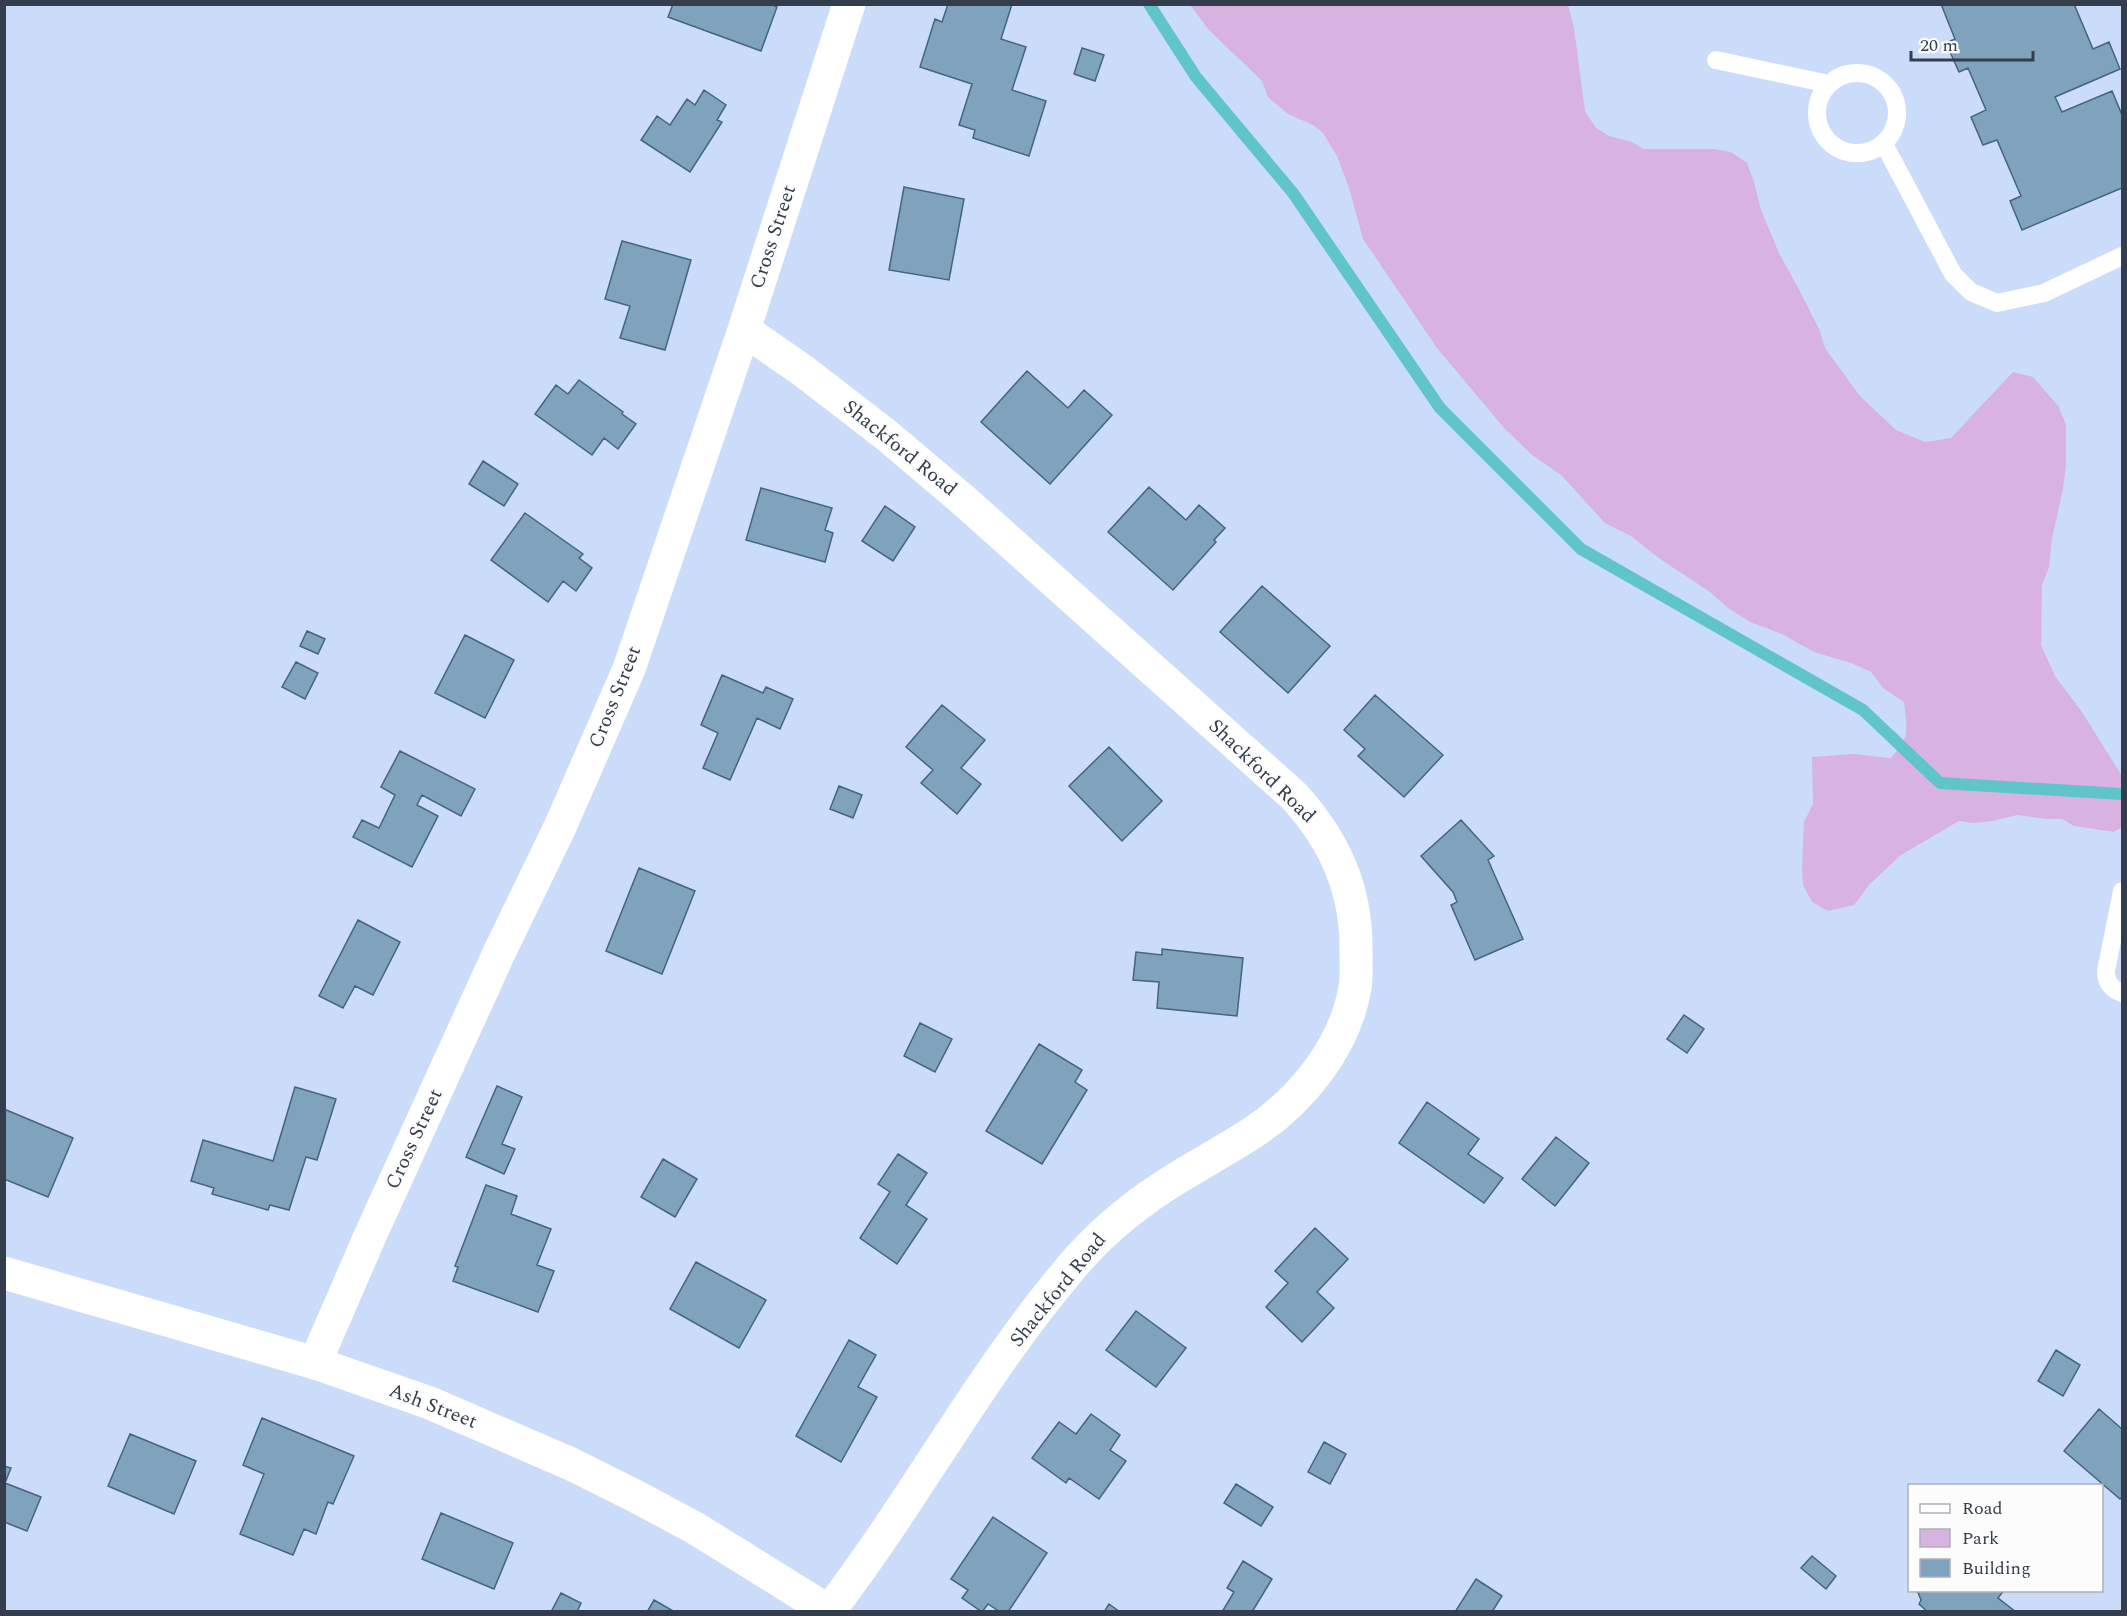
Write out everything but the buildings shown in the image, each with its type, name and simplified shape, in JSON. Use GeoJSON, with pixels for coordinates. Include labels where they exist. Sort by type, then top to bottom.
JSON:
{"type":"FeatureCollection","features":[{"type":"Feature","properties":{"kind":"street","name":"Cross Street"},"geometry":{"type":"LineString","coordinates":[[315,1363],[494,964],[560,827],[629,669],[744,330],[849,4]]}},
{"type":"Feature","properties":{"kind":"street","name":"Shackford Road"},"geometry":{"type":"LineString","coordinates":[[744,330],[802,370],[876,427],[962,499],[1294,796],[1323,832],[1334,853],[1346,881],[1354,909],[1357,934],[1355,987],[1350,1011],[1341,1034],[1328,1057],[1280,1112],[1254,1132],[1164,1186],[1132,1209],[1101,1235],[1070,1269],[1033,1316],[861,1570],[830,1611]]}},
{"type":"Feature","properties":{"kind":"street","name":"Ash Street"},"geometry":{"type":"LineString","coordinates":[[4,1273],[315,1363],[430,1403],[571,1464],[695,1528],[830,1611]]}},
{"type":"Feature","properties":{"kind":"lane"},"geometry":{"type":"LineString","coordinates":[[1716,60],[1829,84]]}},
{"type":"Feature","properties":{"kind":"lane"},"geometry":{"type":"LineString","coordinates":[[1853,72],[1878,78],[1888,86],[1895,97],[1898,110],[1897,123],[1884,144],[1870,151],[1857,153],[1843,151],[1831,144],[1822,134],[1817,107],[1821,94],[1829,84],[1840,76],[1853,72]]}},
{"type":"Feature","properties":{"kind":"lane"},"geometry":{"type":"LineString","coordinates":[[1884,144],[1953,274],[1971,292],[1997,303],[2044,293],[2122,256]]}},
{"type":"Feature","properties":{"kind":"lane"},"geometry":{"type":"LineString","coordinates":[[2122,891],[2106,971],[2106,979],[2110,986],[2122,993]]}},
{"type":"Feature","properties":{"kind":"green space"},"geometry":{"type":"Polygon","coordinates":[[[1190,5],[1568,5],[1574,28],[1585,111],[1596,128],[1609,136],[1632,142],[1643,149],[1714,149],[1731,152],[1747,163],[1761,210],[1779,253],[1820,331],[1825,348],[1860,396],[1896,430],[1925,442],[1951,438],[2013,372],[2033,377],[2059,407],[2066,425],[2066,465],[2063,489],[2052,538],[2049,567],[2042,585],[2041,645],[2055,676],[2082,712],[2122,776],[2122,827],[2114,832],[2074,826],[2062,819],[2017,815],[1993,821],[1973,823],[1959,821],[1901,855],[1869,885],[1854,905],[1828,911],[1812,902],[1803,885],[1802,870],[1804,822],[1813,804],[1812,757],[1853,754],[1891,758],[1905,737],[1904,702],[1883,688],[1871,672],[1851,663],[1814,652],[1782,634],[1750,622],[1728,608],[1710,592],[1660,559],[1631,536],[1605,523],[1561,475],[1532,455],[1504,428],[1437,348],[1363,239],[1349,188],[1337,156],[1323,133],[1313,125],[1288,114],[1268,97],[1262,81],[1209,30],[1190,5]]]}},
{"type":"Feature","properties":{"kind":"waterway"},"geometry":{"type":"LineString","coordinates":[[1149,4],[1196,77],[1293,193],[1440,408],[1581,549],[1863,710],[1940,783],[2122,794]]}}]}
